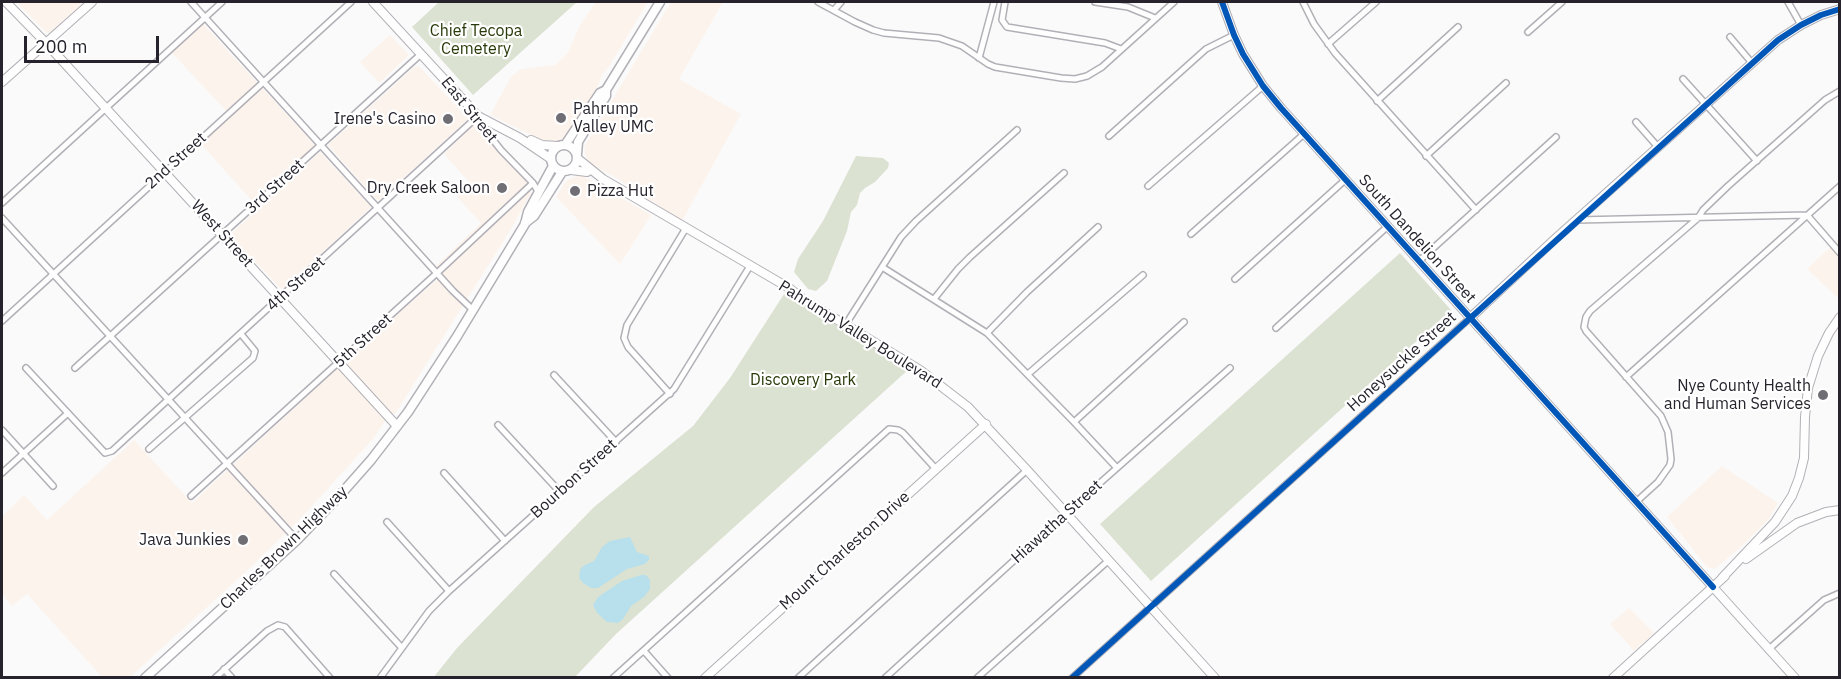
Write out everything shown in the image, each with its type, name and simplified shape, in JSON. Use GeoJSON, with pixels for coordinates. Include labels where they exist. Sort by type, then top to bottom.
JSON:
{"type":"FeatureCollection","features":[{"type":"Feature","properties":{"kind":"main road"},"geometry":{"type":"LineString","coordinates":[[606,90],[600,93],[561,146],[552,152],[552,162],[567,171],[575,166],[579,142],[606,96],[606,90],[660,2]]}},
{"type":"Feature","properties":{"kind":"main road"},"geometry":{"type":"LineString","coordinates":[[561,146],[572,148],[577,156]]}},
{"type":"Feature","properties":{"kind":"main road","name":"Charles Brown Highway"},"geometry":{"type":"LineString","coordinates":[[145,678],[297,540],[364,468],[397,426],[473,310],[525,224],[528,212],[552,162]]}},
{"type":"Feature","properties":{"kind":"main road","name":"Charles Brown Highway"},"geometry":{"type":"LineString","coordinates":[[525,224],[534,216],[567,171]]}},
{"type":"Feature","properties":{"kind":"street","name":"West Street"},"geometry":{"type":"LineString","coordinates":[[6,2],[106,107],[397,426]]}},
{"type":"Feature","properties":{"kind":"street"},"geometry":{"type":"LineString","coordinates":[[2,82],[92,2]]}},
{"type":"Feature","properties":{"kind":"street"},"geometry":{"type":"LineString","coordinates":[[191,2],[473,310]]}},
{"type":"Feature","properties":{"kind":"street"},"geometry":{"type":"LineString","coordinates":[[2,203],[222,2]]}},
{"type":"Feature","properties":{"kind":"street","name":"2nd Street"},"geometry":{"type":"LineString","coordinates":[[2,321],[351,2]]}},
{"type":"Feature","properties":{"kind":"street","name":"East Street"},"geometry":{"type":"LineString","coordinates":[[373,2],[478,116],[482,126],[501,150],[533,183],[539,193]]}},
{"type":"Feature","properties":{"kind":"street"},"geometry":{"type":"LineString","coordinates":[[819,2],[855,22],[884,33],[951,41],[995,67],[1061,78],[1082,79],[1102,67],[1174,2]]}},
{"type":"Feature","properties":{"kind":"street"},"geometry":{"type":"LineString","coordinates":[[834,10],[841,2]]}},
{"type":"Feature","properties":{"kind":"street"},"geometry":{"type":"LineString","coordinates":[[979,58],[994,2]]}},
{"type":"Feature","properties":{"kind":"street"},"geometry":{"type":"LineString","coordinates":[[1005,2],[1002,20],[1006,27],[1104,43],[1121,49]]}},
{"type":"Feature","properties":{"kind":"street"},"geometry":{"type":"LineString","coordinates":[[1095,2],[1128,7],[1155,18]]}},
{"type":"Feature","properties":{"kind":"street","name":"South Dandelion Street"},"geometry":{"type":"LineString","coordinates":[[1222,2],[1243,54],[1263,86],[1345,180],[1795,678]]}},
{"type":"Feature","properties":{"kind":"street"},"geometry":{"type":"LineString","coordinates":[[1303,2],[1314,24],[1328,44],[1476,210]]}},
{"type":"Feature","properties":{"kind":"street"},"geometry":{"type":"LineString","coordinates":[[1328,44],[1376,2]]}},
{"type":"Feature","properties":{"kind":"street"},"geometry":{"type":"LineString","coordinates":[[1528,32],[1562,2]]}},
{"type":"Feature","properties":{"kind":"street"},"geometry":{"type":"LineString","coordinates":[[1788,2],[1801,25]]}},
{"type":"Feature","properties":{"kind":"street","name":"Honeysuckle Street"},"geometry":{"type":"LineString","coordinates":[[1072,678],[1778,40],[1801,25],[1839,9]]}},
{"type":"Feature","properties":{"kind":"street"},"geometry":{"type":"LineString","coordinates":[[1377,101],[1458,27]]}},
{"type":"Feature","properties":{"kind":"street"},"geometry":{"type":"LineString","coordinates":[[1109,136],[1206,49],[1234,35]]}},
{"type":"Feature","properties":{"kind":"street"},"geometry":{"type":"LineString","coordinates":[[1730,37],[1752,63]]}},
{"type":"Feature","properties":{"kind":"street","name":"3rd Street"},"geometry":{"type":"LineString","coordinates":[[75,368],[421,54]]}},
{"type":"Feature","properties":{"kind":"street"},"geometry":{"type":"LineString","coordinates":[[1683,79],[1757,161]]}},
{"type":"Feature","properties":{"kind":"street"},"geometry":{"type":"LineString","coordinates":[[1426,156],[1506,83]]}},
{"type":"Feature","properties":{"kind":"street"},"geometry":{"type":"LineString","coordinates":[[1148,186],[1263,86]]}},
{"type":"Feature","properties":{"kind":"street"},"geometry":{"type":"LineString","coordinates":[[1636,501],[1666,472],[1671,459],[1668,432],[1664,421],[1586,331],[1585,322],[1590,311],[1698,218],[1722,192],[1825,100],[1839,91]]}},
{"type":"Feature","properties":{"kind":"street"},"geometry":{"type":"LineString","coordinates":[[478,116],[520,138],[552,162]]}},
{"type":"Feature","properties":{"kind":"street","name":"4th Street"},"geometry":{"type":"LineString","coordinates":[[68,413],[105,453],[112,451],[478,116]]}},
{"type":"Feature","properties":{"kind":"street"},"geometry":{"type":"LineString","coordinates":[[1636,122],[1658,147]]}},
{"type":"Feature","properties":{"kind":"street"},"geometry":{"type":"LineString","coordinates":[[846,324],[901,237],[1017,130]]}},
{"type":"Feature","properties":{"kind":"street"},"geometry":{"type":"LineString","coordinates":[[1191,234],[1304,134]]}},
{"type":"Feature","properties":{"kind":"street"},"geometry":{"type":"LineString","coordinates":[[1419,261],[1556,137]]}},
{"type":"Feature","properties":{"kind":"street"},"geometry":{"type":"LineString","coordinates":[[520,138],[542,145],[561,146]]}},
{"type":"Feature","properties":{"kind":"street","name":"Pahrump Valley Boulevard"},"geometry":{"type":"LineString","coordinates":[[577,156],[590,171],[935,380],[986,424],[1215,678]]}},
{"type":"Feature","properties":{"kind":"street","name":"Pahrump Valley Boulevard"},"geometry":{"type":"LineString","coordinates":[[567,171],[590,171]]}},
{"type":"Feature","properties":{"kind":"street"},"geometry":{"type":"LineString","coordinates":[[934,299],[970,257],[1064,173]]}},
{"type":"Feature","properties":{"kind":"street"},"geometry":{"type":"LineString","coordinates":[[1235,279],[1345,180]]}},
{"type":"Feature","properties":{"kind":"street","name":"5th Street"},"geometry":{"type":"LineString","coordinates":[[192,496],[533,183]]}},
{"type":"Feature","properties":{"kind":"street"},"geometry":{"type":"LineString","coordinates":[[1626,377],[1839,186]]}},
{"type":"Feature","properties":{"kind":"street"},"geometry":{"type":"LineString","coordinates":[[1577,220],[1807,215]]}},
{"type":"Feature","properties":{"kind":"street"},"geometry":{"type":"LineString","coordinates":[[1807,215],[1839,253]]}},
{"type":"Feature","properties":{"kind":"street"},"geometry":{"type":"LineString","coordinates":[[2,218],[297,540]]}},
{"type":"Feature","properties":{"kind":"street"},"geometry":{"type":"LineString","coordinates":[[1276,328],[1388,226]]}},
{"type":"Feature","properties":{"kind":"street"},"geometry":{"type":"LineString","coordinates":[[987,333],[1027,292],[1098,227]]}},
{"type":"Feature","properties":{"kind":"street"},"geometry":{"type":"LineString","coordinates":[[670,394],[628,347],[624,338],[627,325],[686,228]]}},
{"type":"Feature","properties":{"kind":"street","name":"Bourbon Street"},"geometry":{"type":"LineString","coordinates":[[380,678],[429,611],[449,591],[670,394],[680,382],[750,266]]}},
{"type":"Feature","properties":{"kind":"street"},"geometry":{"type":"LineString","coordinates":[[882,267],[987,333],[1117,468]]}},
{"type":"Feature","properties":{"kind":"street"},"geometry":{"type":"LineString","coordinates":[[1028,374],[1143,275]]}},
{"type":"Feature","properties":{"kind":"street"},"geometry":{"type":"LineString","coordinates":[[1722,579],[1766,533],[1783,512],[1792,496],[1802,468],[1808,388],[1818,356],[1839,317]]}},
{"type":"Feature","properties":{"kind":"street"},"geometry":{"type":"LineString","coordinates":[[1074,422],[1184,322]]}},
{"type":"Feature","properties":{"kind":"street"},"geometry":{"type":"LineString","coordinates":[[149,449],[253,358],[255,351],[241,334]]}},
{"type":"Feature","properties":{"kind":"street"},"geometry":{"type":"LineString","coordinates":[[2,473],[68,413],[26,368]]}},
{"type":"Feature","properties":{"kind":"street","name":"Hiawatha Street"},"geometry":{"type":"LineString","coordinates":[[885,678],[1230,368]]}},
{"type":"Feature","properties":{"kind":"street"},"geometry":{"type":"LineString","coordinates":[[554,375],[616,442]]}},
{"type":"Feature","properties":{"kind":"street","name":"Mount Charleston Drive"},"geometry":{"type":"LineString","coordinates":[[705,678],[986,424]]}},
{"type":"Feature","properties":{"kind":"street"},"geometry":{"type":"LineString","coordinates":[[498,425],[560,492]]}},
{"type":"Feature","properties":{"kind":"street"},"geometry":{"type":"LineString","coordinates":[[613,678],[884,433],[894,429],[903,433],[936,469]]}},
{"type":"Feature","properties":{"kind":"street"},"geometry":{"type":"LineString","coordinates":[[2,430],[53,486]]}},
{"type":"Feature","properties":{"kind":"street"},"geometry":{"type":"LineString","coordinates":[[798,678],[1027,470]]}},
{"type":"Feature","properties":{"kind":"street"},"geometry":{"type":"LineString","coordinates":[[444,473],[506,541]]}},
{"type":"Feature","properties":{"kind":"street"},"geometry":{"type":"LineString","coordinates":[[1613,678],[1713,586],[1758,549],[1795,524],[1816,515],[1839,510]]}},
{"type":"Feature","properties":{"kind":"street"},"geometry":{"type":"LineString","coordinates":[[1783,512],[1795,524]]}},
{"type":"Feature","properties":{"kind":"street"},"geometry":{"type":"LineString","coordinates":[[387,522],[449,591]]}},
{"type":"Feature","properties":{"kind":"street"},"geometry":{"type":"LineString","coordinates":[[977,678],[1109,560]]}},
{"type":"Feature","properties":{"kind":"street"},"geometry":{"type":"LineString","coordinates":[[334,574],[402,648]]}},
{"type":"Feature","properties":{"kind":"street"},"geometry":{"type":"LineString","coordinates":[[1769,649],[1824,600],[1839,593]]}},
{"type":"Feature","properties":{"kind":"street"},"geometry":{"type":"LineString","coordinates":[[215,678],[267,631],[278,625],[285,627],[330,678]]}},
{"type":"Feature","properties":{"kind":"street"},"geometry":{"type":"LineString","coordinates":[[644,651],[668,678]]}},
{"type":"Feature","properties":{"kind":"street"},"geometry":{"type":"LineString","coordinates":[[224,669],[232,678]]}},
{"type":"Feature","properties":{"kind":"shaded area"},"geometry":{"type":"Polygon","coordinates":[[[16,2],[84,2],[48,34],[16,2]]]}},
{"type":"Feature","properties":{"kind":"shaded area"},"geometry":{"type":"Polygon","coordinates":[[[596,2],[648,2],[564,138],[551,142],[544,141],[490,115],[511,77],[521,69],[555,65],[567,54],[580,25],[596,2]]]}},
{"type":"Feature","properties":{"kind":"shaded area"},"geometry":{"type":"Polygon","coordinates":[[[671,2],[723,2],[679,79],[741,114],[682,221],[613,176],[590,164],[584,147],[671,2]]]}},
{"type":"Feature","properties":{"kind":"shaded area"},"geometry":{"type":"Polygon","coordinates":[[[203,24],[315,145],[254,203],[200,143],[230,115],[172,53],[203,24]]]}},
{"type":"Feature","properties":{"kind":"shaded area"},"geometry":{"type":"Polygon","coordinates":[[[390,35],[409,55],[379,83],[360,62],[390,35]]]}},
{"type":"Feature","properties":{"kind":"shaded area"},"geometry":{"type":"Polygon","coordinates":[[[419,66],[468,119],[378,201],[328,145],[413,68],[419,66]]]}},
{"type":"Feature","properties":{"kind":"shaded area"},"geometry":{"type":"Polygon","coordinates":[[[473,125],[526,181],[531,193],[511,229],[395,414],[390,414],[373,439],[302,517],[249,569],[130,677],[102,677],[27,594],[12,606],[2,594],[2,516],[24,495],[47,520],[134,440],[192,503],[357,350],[438,279],[431,271],[481,223],[457,197],[471,184],[444,154],[473,125]]]}},
{"type":"Feature","properties":{"kind":"shaded area"},"geometry":{"type":"Polygon","coordinates":[[[320,152],[371,207],[282,290],[230,235],[320,152]]]}},
{"type":"Feature","properties":{"kind":"shaded area"},"geometry":{"type":"Polygon","coordinates":[[[583,176],[651,215],[620,264],[556,197],[566,181],[583,176]]]}},
{"type":"Feature","properties":{"kind":"shaded area"},"geometry":{"type":"Polygon","coordinates":[[[1839,239],[1839,299],[1807,269],[1839,239]]]}},
{"type":"Feature","properties":{"kind":"shaded area"},"geometry":{"type":"Polygon","coordinates":[[[1722,466],[1778,503],[1769,519],[1715,569],[1707,567],[1667,517],[1722,466]]]}},
{"type":"Feature","properties":{"kind":"shaded area"},"geometry":{"type":"Polygon","coordinates":[[[1629,608],[1654,633],[1634,651],[1610,624],[1629,608]]]}},
{"type":"Feature","properties":{"kind":"green space","name":"Chief Tecopa Cemetery"},"geometry":{"type":"Polygon","coordinates":[[[439,2],[577,2],[473,95],[412,27],[439,2]]]}},
{"type":"Feature","properties":{"kind":"green space"},"geometry":{"type":"Polygon","coordinates":[[[856,156],[883,158],[889,163],[888,168],[860,193],[827,281],[816,291],[808,289],[794,272],[798,259],[823,221],[856,156]]]}},
{"type":"Feature","properties":{"kind":"green space"},"geometry":{"type":"Polygon","coordinates":[[[1400,253],[1451,310],[1151,581],[1100,524],[1400,253]]]}},
{"type":"Feature","properties":{"kind":"green space","name":"Discovery Park"},"geometry":{"type":"Polygon","coordinates":[[[784,294],[909,369],[616,634],[575,677],[433,678],[457,648],[594,507],[693,426],[730,378],[784,294]]]}},
{"type":"Feature","properties":{"kind":"water"},"geometry":{"type":"Polygon","coordinates":[[[630,537],[637,552],[649,556],[645,564],[627,569],[598,588],[591,588],[583,583],[579,578],[580,570],[594,561],[602,547],[610,541],[630,537]]]}},
{"type":"Feature","properties":{"kind":"water"},"geometry":{"type":"Polygon","coordinates":[[[646,575],[650,580],[650,589],[644,597],[631,606],[623,619],[618,623],[607,622],[597,613],[593,605],[598,597],[622,581],[646,575]]]}},
{"type":"Feature","properties":{"kind":"cycle path"},"geometry":{"type":"LineString","coordinates":[[1222,2],[1243,54],[1263,86],[1281,108],[1713,587]]}},
{"type":"Feature","properties":{"kind":"cycle path"},"geometry":{"type":"LineString","coordinates":[[1072,678],[1778,40],[1801,25],[1840,9]]}},
{"type":"Feature","properties":{"kind":"place","name":"Pahrump Valley UMC"},"geometry":{"type":"Point","coordinates":[561,118]}},
{"type":"Feature","properties":{"kind":"place","name":"Irene's Casino"},"geometry":{"type":"Point","coordinates":[448,119]}},
{"type":"Feature","properties":{"kind":"place","name":"Dry Creek Saloon"},"geometry":{"type":"Point","coordinates":[502,188]}},
{"type":"Feature","properties":{"kind":"place","name":"Pizza Hut"},"geometry":{"type":"Point","coordinates":[575,191]}},
{"type":"Feature","properties":{"kind":"place","name":"Nye County Health and Human Services"},"geometry":{"type":"Point","coordinates":[1823,395]}},
{"type":"Feature","properties":{"kind":"place","name":"Java Junkies"},"geometry":{"type":"Point","coordinates":[243,540]}}]}
